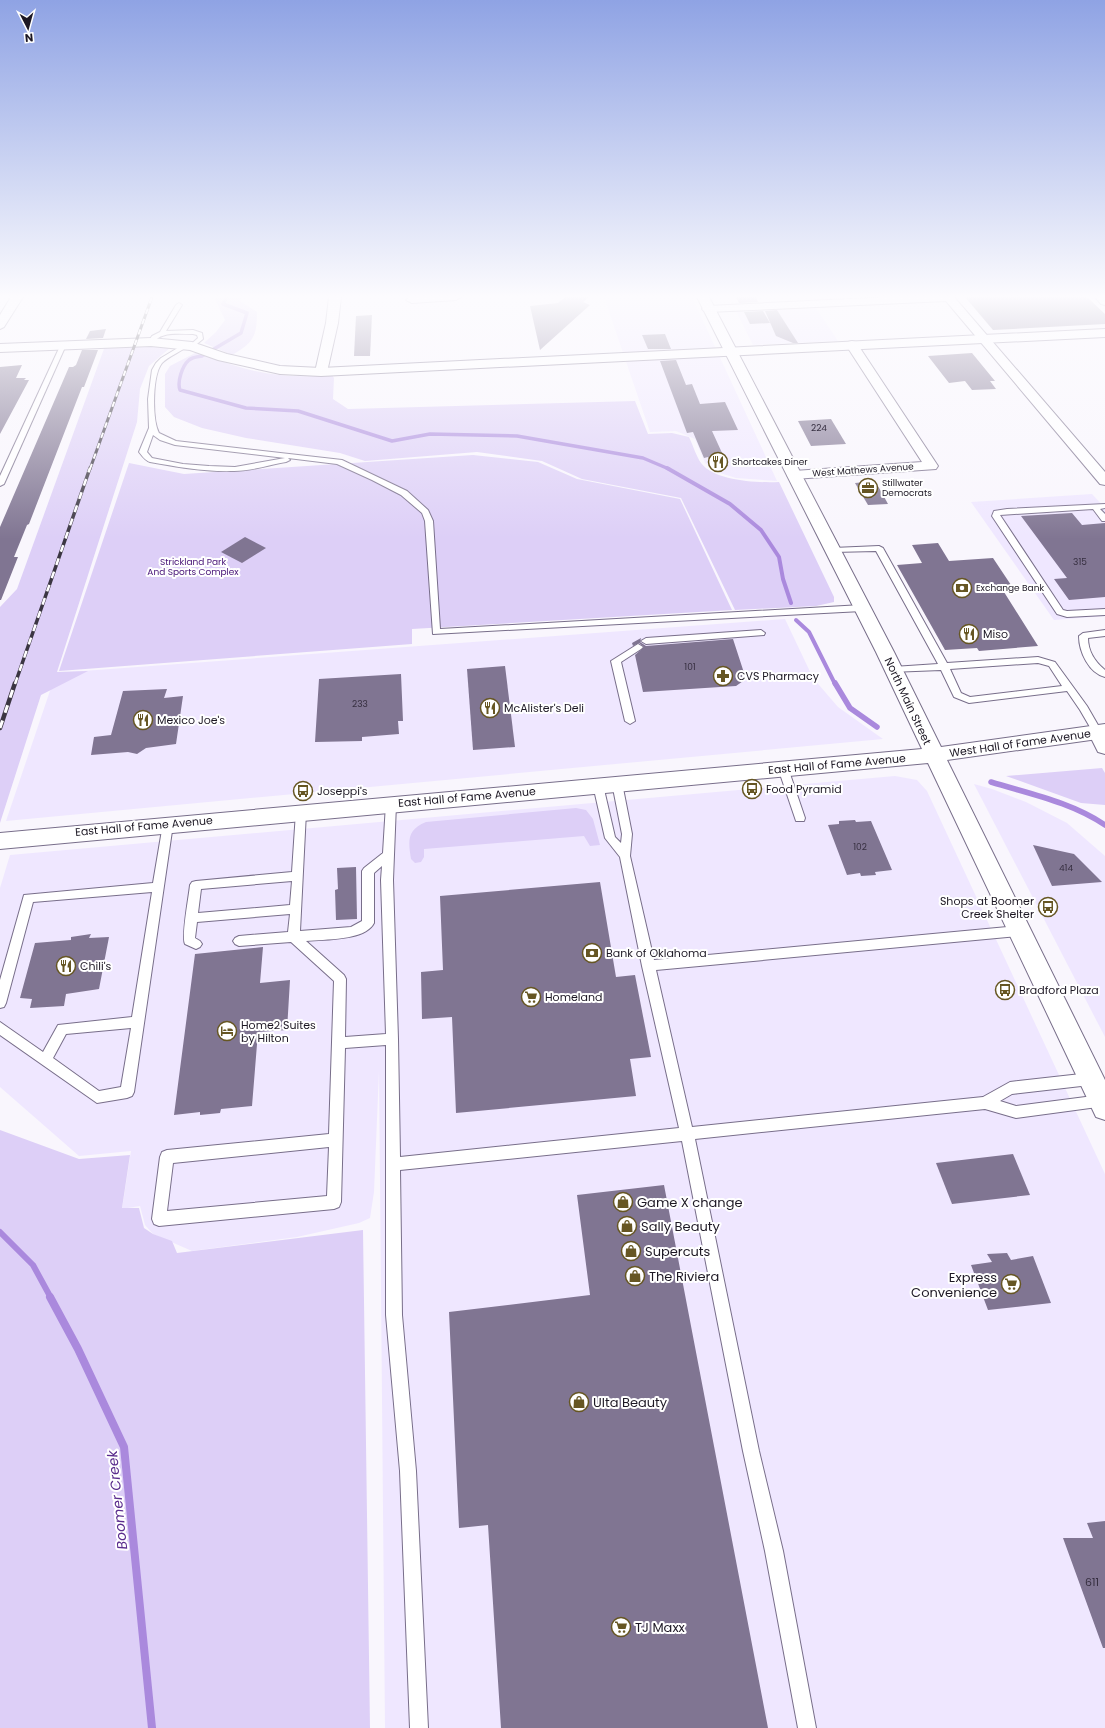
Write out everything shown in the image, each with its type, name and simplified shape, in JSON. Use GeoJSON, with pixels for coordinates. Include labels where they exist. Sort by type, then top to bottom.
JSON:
{"type":"FeatureCollection","features":[{"type":"Feature","properties":{"kind":"main road","name":"North Main Street"},"geometry":{"type":"LineString","coordinates":[[745,378],[893,670],[1103,1105]]}},
{"type":"Feature","properties":{"kind":"main road","name":"West Hall of Fame Avenue"},"geometry":{"type":"LineString","coordinates":[[934,755],[1102,737]]}},
{"type":"Feature","properties":{"kind":"main road","name":"East Hall of Fame Avenue"},"geometry":{"type":"LineString","coordinates":[[0,840],[934,755]]}},
{"type":"Feature","properties":{"kind":"street","name":"West Mathews Avenue"},"geometry":{"type":"LineString","coordinates":[[794,474],[931,466],[873,378]]}},
{"type":"Feature","properties":{"kind":"street"},"geometry":{"type":"LineString","coordinates":[[1017,378],[1105,481]]}},
{"type":"Feature","properties":{"kind":"lane"},"geometry":{"type":"LineString","coordinates":[[0,484],[48,378]]}},
{"type":"Feature","properties":{"kind":"lane"},"geometry":{"type":"LineString","coordinates":[[154,378],[150,418],[155,433],[163,439],[175,443],[339,462],[404,493],[425,512],[429,521],[436,632],[862,608]]}},
{"type":"Feature","properties":{"kind":"lane"},"geometry":{"type":"LineString","coordinates":[[153,428],[144,452],[150,460],[183,466],[235,469],[297,458]]}},
{"type":"Feature","properties":{"kind":"lane"},"geometry":{"type":"LineString","coordinates":[[0,462],[7,467]]}},
{"type":"Feature","properties":{"kind":"lane"},"geometry":{"type":"LineString","coordinates":[[1105,506],[1007,511],[997,513],[996,516],[1060,612],[1067,614],[1105,612]]}},
{"type":"Feature","properties":{"kind":"lane"},"geometry":{"type":"LineString","coordinates":[[1095,507],[1105,519]]}},
{"type":"Feature","properties":{"kind":"lane"},"geometry":{"type":"LineString","coordinates":[[833,550],[879,548],[944,667],[957,695],[969,700],[1069,688]]}},
{"type":"Feature","properties":{"kind":"lane"},"geometry":{"type":"LineString","coordinates":[[646,641],[761,633]]}},
{"type":"Feature","properties":{"kind":"lane"},"geometry":{"type":"LineString","coordinates":[[1105,633],[1083,636],[1082,643],[1086,652],[1099,671],[1105,674]]}},
{"type":"Feature","properties":{"kind":"lane"},"geometry":{"type":"LineString","coordinates":[[630,721],[616,661],[638,647]]}},
{"type":"Feature","properties":{"kind":"lane"},"geometry":{"type":"LineString","coordinates":[[893,670],[1038,660],[1052,664],[1084,708],[1102,737]]}},
{"type":"Feature","properties":{"kind":"lane"},"geometry":{"type":"LineString","coordinates":[[783,768],[800,818]]}},
{"type":"Feature","properties":{"kind":"lane"},"geometry":{"type":"LineString","coordinates":[[608,784],[610,838],[625,856]]}},
{"type":"Feature","properties":{"kind":"lane"},"geometry":{"type":"LineString","coordinates":[[608,784],[626,834],[625,856],[648,966],[687,1134],[751,1451],[774,1551],[806,1728]]}},
{"type":"Feature","properties":{"kind":"lane"},"geometry":{"type":"LineString","coordinates":[[391,804],[387,880],[392,1038],[394,1315],[408,1471],[419,1728]]}},
{"type":"Feature","properties":{"kind":"lane"},"geometry":{"type":"LineString","coordinates":[[294,938],[301,812]]}},
{"type":"Feature","properties":{"kind":"lane"},"geometry":{"type":"LineString","coordinates":[[0,1028],[97,1097],[127,1092],[168,824]]}},
{"type":"Feature","properties":{"kind":"lane"},"geometry":{"type":"LineString","coordinates":[[239,941],[294,938],[353,932],[368,924],[368,871],[389,855]]}},
{"type":"Feature","properties":{"kind":"lane"},"geometry":{"type":"LineString","coordinates":[[196,944],[189,941],[196,884],[297,876]]}},
{"type":"Feature","properties":{"kind":"lane"},"geometry":{"type":"LineString","coordinates":[[0,1003],[28,898],[158,887]]}},
{"type":"Feature","properties":{"kind":"lane"},"geometry":{"type":"LineString","coordinates":[[191,918],[295,909]]}},
{"type":"Feature","properties":{"kind":"lane"},"geometry":{"type":"LineString","coordinates":[[648,966],[1019,931]]}},
{"type":"Feature","properties":{"kind":"lane"},"geometry":{"type":"LineString","coordinates":[[294,938],[340,979],[339,1043],[336,1140],[334,1202],[159,1219],[166,1157],[336,1140]]}},
{"type":"Feature","properties":{"kind":"lane"},"geometry":{"type":"LineString","coordinates":[[46,1060],[62,1029],[138,1022]]}},
{"type":"Feature","properties":{"kind":"lane"},"geometry":{"type":"LineString","coordinates":[[339,1043],[392,1038]]}},
{"type":"Feature","properties":{"kind":"lane"},"geometry":{"type":"LineString","coordinates":[[985,1103],[1010,1088],[1090,1079]]}},
{"type":"Feature","properties":{"kind":"lane"},"geometry":{"type":"LineString","coordinates":[[393,1164],[985,1103],[1016,1112],[1103,1105]]}},
{"type":"Feature","properties":{"kind":"shaded area"},"geometry":{"type":"Polygon","coordinates":[[[631,378],[729,378],[777,481],[736,478],[717,472],[705,463],[695,439],[676,431],[650,432],[631,378]]]}},
{"type":"Feature","properties":{"kind":"shaded area"},"geometry":{"type":"Polygon","coordinates":[[[1092,494],[1105,508],[1105,616],[1054,620],[971,502],[1092,494]]]}},
{"type":"Feature","properties":{"kind":"shaded area"},"geometry":{"type":"Polygon","coordinates":[[[785,619],[813,678],[838,707],[883,739],[6,821],[56,673],[785,619]]]}},
{"type":"Feature","properties":{"kind":"shaded area","name":"Bradford Plaza"},"geometry":{"type":"Polygon","coordinates":[[[895,776],[917,780],[927,791],[1105,1174],[1105,1728],[385,1728],[379,1071],[374,1192],[370,1218],[359,1223],[297,1237],[192,1251],[153,1234],[145,1225],[140,1206],[122,1209],[131,1151],[79,1156],[0,1087],[0,888],[10,855],[895,776]]]}},
{"type":"Feature","properties":{"kind":"shaded area"},"geometry":{"type":"Polygon","coordinates":[[[974,784],[1026,802],[1067,823],[1105,856],[1105,1037],[974,784]]]}},
{"type":"Feature","properties":{"kind":"green space"},"geometry":{"type":"Polygon","coordinates":[[[94,378],[144,378],[140,389],[137,422],[57,672],[88,671],[41,695],[0,823],[0,607],[17,589],[94,378]]]}},
{"type":"Feature","properties":{"kind":"green space"},"geometry":{"type":"Polygon","coordinates":[[[165,378],[334,378],[333,399],[348,409],[635,401],[648,434],[672,433],[689,437],[699,460],[707,469],[716,474],[737,480],[779,482],[834,597],[834,602],[816,606],[735,610],[681,498],[582,479],[542,461],[477,452],[365,461],[340,453],[246,438],[202,428],[174,417],[165,407],[165,378]]]}},
{"type":"Feature","properties":{"kind":"green space","name":"Strickland Park And Sports Complex"},"geometry":{"type":"Polygon","coordinates":[[[473,455],[538,462],[577,479],[680,499],[732,610],[412,629],[412,644],[59,671],[129,463],[184,474],[473,455]]]}},
{"type":"Feature","properties":{"kind":"green space"},"geometry":{"type":"Polygon","coordinates":[[[1102,768],[1105,773],[1105,805],[1081,803],[1006,776],[1102,768]]]}},
{"type":"Feature","properties":{"kind":"green space"},"geometry":{"type":"Polygon","coordinates":[[[576,808],[586,810],[593,819],[600,845],[590,846],[584,836],[424,849],[424,857],[421,862],[415,863],[411,859],[409,846],[410,836],[415,828],[426,822],[576,808]]]}},
{"type":"Feature","properties":{"kind":"green space"},"geometry":{"type":"Polygon","coordinates":[[[0,1130],[79,1159],[130,1155],[122,1208],[139,1208],[144,1228],[153,1234],[172,1241],[177,1253],[363,1230],[370,1728],[0,1728],[0,1130]]]}},
{"type":"Feature","properties":{"kind":"building"},"geometry":{"type":"Polygon","coordinates":[[[0,378],[26,378],[24,380],[29,380],[0,434],[0,378]]]}},
{"type":"Feature","properties":{"kind":"building"},"geometry":{"type":"Polygon","coordinates":[[[64,378],[88,378],[84,387],[82,387],[29,524],[27,525],[14,557],[18,557],[1,600],[0,527],[64,378]]]}},
{"type":"Feature","properties":{"kind":"building"},"geometry":{"type":"Polygon","coordinates":[[[666,378],[683,378],[686,385],[692,384],[700,404],[725,402],[738,430],[712,431],[728,466],[712,466],[708,457],[704,458],[693,432],[687,433],[666,378]]]}},
{"type":"Feature","properties":{"kind":"building"},"geometry":{"type":"Polygon","coordinates":[[[945,378],[992,378],[995,381],[990,381],[996,389],[972,390],[965,381],[949,383],[945,378]]]}},
{"type":"Feature","properties":{"kind":"building"},"geometry":{"type":"Polygon","coordinates":[[[831,419],[846,444],[811,446],[798,421],[831,419]]]}},
{"type":"Feature","properties":{"kind":"building"},"geometry":{"type":"Polygon","coordinates":[[[875,481],[888,504],[868,505],[855,483],[875,481]]]}},
{"type":"Feature","properties":{"kind":"building"},"geometry":{"type":"Polygon","coordinates":[[[1072,513],[1082,525],[1105,523],[1105,597],[1069,600],[1054,579],[1067,578],[1021,516],[1072,513]]]}},
{"type":"Feature","properties":{"kind":"building"},"geometry":{"type":"Polygon","coordinates":[[[245,537],[266,548],[242,563],[221,552],[245,537]]]}},
{"type":"Feature","properties":{"kind":"building","name":"Exchange Bank"},"geometry":{"type":"Polygon","coordinates":[[[938,543],[949,561],[993,558],[1015,591],[1004,592],[1038,646],[979,651],[977,648],[945,650],[897,565],[922,563],[912,545],[938,543]]]}},
{"type":"Feature","properties":{"kind":"building","name":"CVS Pharmacy"},"geometry":{"type":"Polygon","coordinates":[[[641,638],[640,642],[646,646],[733,639],[746,679],[736,686],[643,692],[635,655],[644,647],[639,643],[633,646],[632,643],[641,638]]]}},
{"type":"Feature","properties":{"kind":"building","name":"McAlister's Deli"},"geometry":{"type":"Polygon","coordinates":[[[505,666],[515,747],[473,750],[467,669],[505,666]]]}},
{"type":"Feature","properties":{"kind":"building"},"geometry":{"type":"Polygon","coordinates":[[[401,674],[403,721],[398,721],[399,734],[362,737],[362,741],[315,742],[319,679],[401,674]]]}},
{"type":"Feature","properties":{"kind":"building","name":"Mexico Joe's"},"geometry":{"type":"Polygon","coordinates":[[[167,689],[164,698],[183,696],[176,744],[146,748],[137,754],[128,752],[91,755],[94,737],[111,735],[123,691],[167,689]]]}},
{"type":"Feature","properties":{"kind":"building"},"geometry":{"type":"Polygon","coordinates":[[[855,820],[856,822],[871,821],[892,870],[875,872],[876,875],[861,876],[860,873],[847,875],[828,825],[839,824],[839,821],[855,820]]]}},
{"type":"Feature","properties":{"kind":"building"},"geometry":{"type":"Polygon","coordinates":[[[1033,845],[1074,854],[1102,882],[1052,886],[1033,845]]]}},
{"type":"Feature","properties":{"kind":"building"},"geometry":{"type":"Polygon","coordinates":[[[356,867],[357,919],[336,920],[335,890],[338,889],[337,868],[356,867]]]}},
{"type":"Feature","properties":{"kind":"building","name":"Homeland"},"geometry":{"type":"Polygon","coordinates":[[[600,882],[616,977],[635,975],[651,1057],[630,1059],[636,1096],[456,1113],[452,1017],[422,1019],[421,972],[443,970],[440,896],[600,882]]]}},
{"type":"Feature","properties":{"kind":"building","name":"Chili's"},"geometry":{"type":"Polygon","coordinates":[[[91,934],[89,938],[109,937],[99,989],[66,994],[64,1006],[30,1008],[32,999],[20,998],[35,943],[71,940],[71,937],[91,934]]]}},
{"type":"Feature","properties":{"kind":"building","name":"Home2 Suites by Hilton"},"geometry":{"type":"Polygon","coordinates":[[[263,947],[260,983],[290,980],[287,1030],[258,1032],[252,1106],[221,1109],[220,1113],[200,1115],[200,1112],[174,1115],[195,954],[263,947]]]}},
{"type":"Feature","properties":{"kind":"building"},"geometry":{"type":"Polygon","coordinates":[[[1013,1154],[1030,1195],[952,1204],[936,1163],[1013,1154]]]}},
{"type":"Feature","properties":{"kind":"building"},"geometry":{"type":"Polygon","coordinates":[[[664,1185],[768,1728],[501,1728],[488,1525],[459,1528],[449,1312],[590,1295],[577,1195],[664,1185]]]}},
{"type":"Feature","properties":{"kind":"building","name":"Express Convenience"},"geometry":{"type":"Polygon","coordinates":[[[1007,1253],[1011,1260],[1033,1256],[1051,1303],[988,1310],[971,1265],[992,1262],[987,1254],[1007,1253]]]}},
{"type":"Feature","properties":{"kind":"building"},"geometry":{"type":"Polygon","coordinates":[[[1105,1521],[1105,1648],[1103,1648],[1063,1538],[1093,1538],[1087,1523],[1105,1521]]]}},
{"type":"Feature","properties":{"kind":"waterway"},"geometry":{"type":"LineString","coordinates":[[180,378],[180,390],[246,408],[298,411],[392,441],[430,434],[517,436],[643,458],[668,469]]}},
{"type":"Feature","properties":{"kind":"waterway"},"geometry":{"type":"LineString","coordinates":[[668,469],[730,504],[761,530],[779,557],[783,579],[791,603]]}},
{"type":"Feature","properties":{"kind":"waterway"},"geometry":{"type":"LineString","coordinates":[[796,620],[809,632],[835,684]]}},
{"type":"Feature","properties":{"kind":"waterway"},"geometry":{"type":"LineString","coordinates":[[835,683],[850,708],[877,727]]}},
{"type":"Feature","properties":{"kind":"waterway"},"geometry":{"type":"LineString","coordinates":[[991,782],[1064,804],[1105,825]]}},
{"type":"Feature","properties":{"kind":"waterway","name":"Boomer Creek"},"geometry":{"type":"LineString","coordinates":[[0,1232],[33,1265],[51,1298]]}},
{"type":"Feature","properties":{"kind":"waterway","name":"Boomer Creek"},"geometry":{"type":"LineString","coordinates":[[50,1297],[78,1349],[124,1447],[152,1728]]}},
{"type":"Feature","properties":{"kind":"railway"},"geometry":{"type":"LineString","coordinates":[[90,469],[123,378]]}},
{"type":"Feature","properties":{"kind":"railway"},"geometry":{"type":"LineString","coordinates":[[15,684],[90,468]]}},
{"type":"Feature","properties":{"kind":"railway"},"geometry":{"type":"LineString","coordinates":[[0,728],[15,683]]}},
{"type":"Feature","properties":{"kind":"place","name":"Shortcakes Diner"},"geometry":{"type":"Point","coordinates":[718,462]}},
{"type":"Feature","properties":{"kind":"place","name":"Stillwater Democrats"},"geometry":{"type":"Point","coordinates":[868,488]}},
{"type":"Feature","properties":{"kind":"place","name":"Exchange Bank"},"geometry":{"type":"Point","coordinates":[962,588]}},
{"type":"Feature","properties":{"kind":"place","name":"Miso"},"geometry":{"type":"Point","coordinates":[969,634]}},
{"type":"Feature","properties":{"kind":"place","name":"CVS Pharmacy"},"geometry":{"type":"Point","coordinates":[723,676]}},
{"type":"Feature","properties":{"kind":"place","name":"McAlister's Deli"},"geometry":{"type":"Point","coordinates":[490,708]}},
{"type":"Feature","properties":{"kind":"place","name":"Mexico Joe's"},"geometry":{"type":"Point","coordinates":[143,720]}},
{"type":"Feature","properties":{"kind":"place","name":"Food Pyramid"},"geometry":{"type":"Point","coordinates":[752,789]}},
{"type":"Feature","properties":{"kind":"place","name":"Joseppi's"},"geometry":{"type":"Point","coordinates":[303,791]}},
{"type":"Feature","properties":{"kind":"place","name":"Shops at Boomer Creek Shelter"},"geometry":{"type":"Point","coordinates":[1048,907]}},
{"type":"Feature","properties":{"kind":"place","name":"Bank of Oklahoma"},"geometry":{"type":"Point","coordinates":[592,953]}},
{"type":"Feature","properties":{"kind":"place","name":"Chili's"},"geometry":{"type":"Point","coordinates":[66,966]}},
{"type":"Feature","properties":{"kind":"place","name":"Bradford Plaza"},"geometry":{"type":"Point","coordinates":[1005,990]}},
{"type":"Feature","properties":{"kind":"place","name":"Homeland"},"geometry":{"type":"Point","coordinates":[531,997]}},
{"type":"Feature","properties":{"kind":"place","name":"Home2 Suites by Hilton"},"geometry":{"type":"Point","coordinates":[227,1031]}},
{"type":"Feature","properties":{"kind":"place","name":"Game X change"},"geometry":{"type":"Point","coordinates":[623,1202]}},
{"type":"Feature","properties":{"kind":"place","name":"Sally Beauty"},"geometry":{"type":"Point","coordinates":[627,1226]}},
{"type":"Feature","properties":{"kind":"place","name":"Supercuts"},"geometry":{"type":"Point","coordinates":[631,1251]}},
{"type":"Feature","properties":{"kind":"place","name":"The Riviera"},"geometry":{"type":"Point","coordinates":[635,1276]}},
{"type":"Feature","properties":{"kind":"place","name":"Express Convenience"},"geometry":{"type":"Point","coordinates":[1011,1284]}},
{"type":"Feature","properties":{"kind":"place","name":"Ulta Beauty"},"geometry":{"type":"Point","coordinates":[579,1402]}},
{"type":"Feature","properties":{"kind":"place","name":"TJ Maxx"},"geometry":{"type":"Point","coordinates":[621,1627]}}]}
